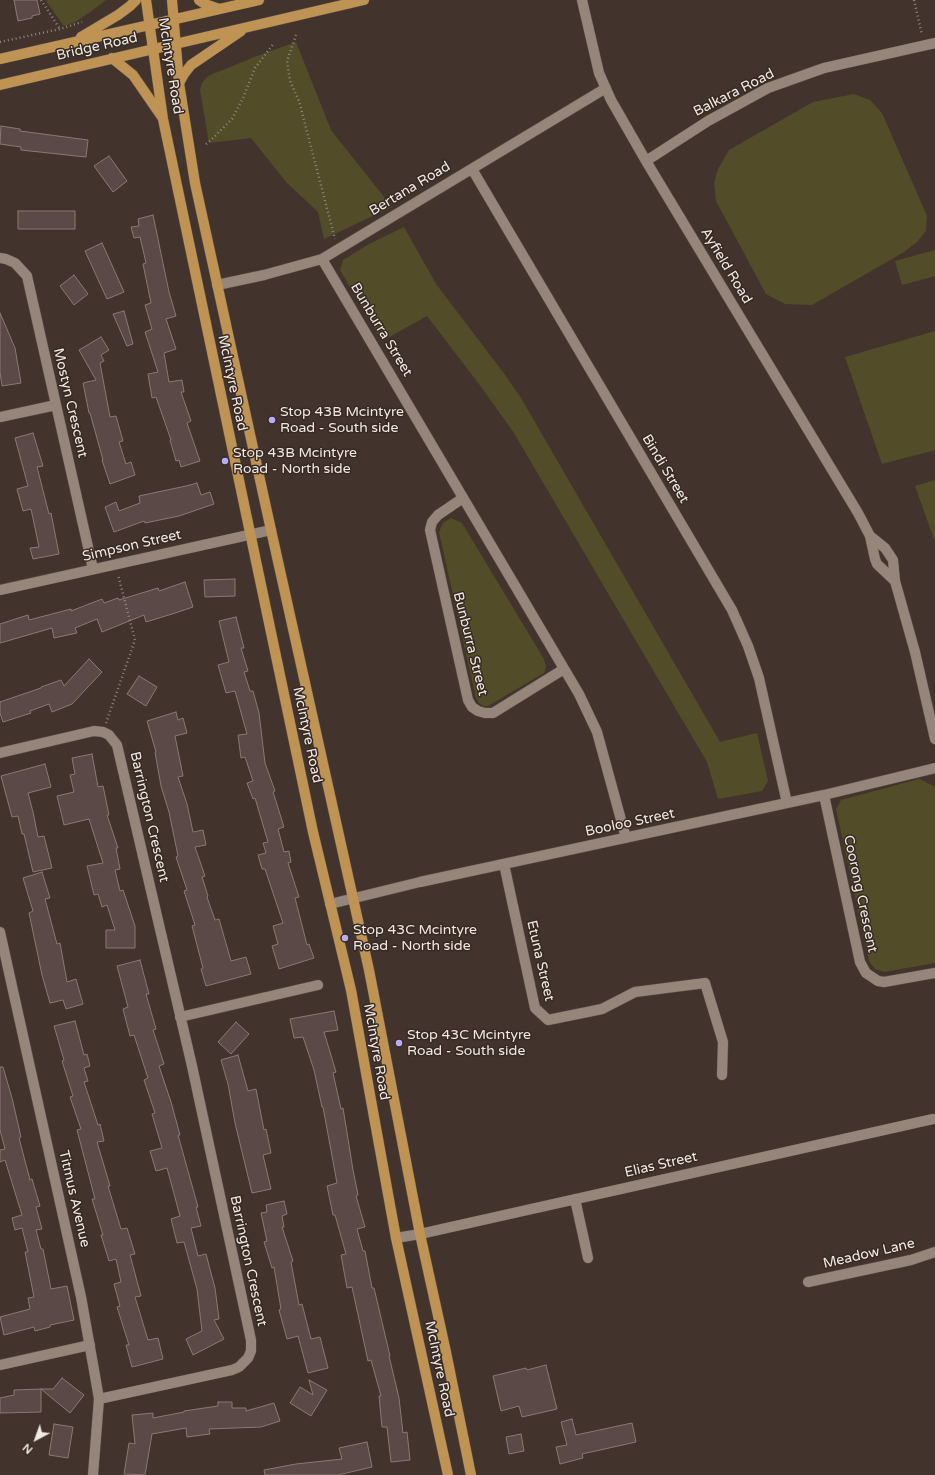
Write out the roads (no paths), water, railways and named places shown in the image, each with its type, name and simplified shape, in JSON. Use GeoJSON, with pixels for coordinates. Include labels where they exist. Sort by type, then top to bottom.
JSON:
{"type":"FeatureCollection","features":[{"type":"Feature","properties":{"kind":"main road"},"geometry":{"type":"LineString","coordinates":[[72,42],[118,15],[136,0]]}},
{"type":"Feature","properties":{"kind":"main road","name":"McIntyre Road"},"geometry":{"type":"LineString","coordinates":[[146,0],[163,118],[313,832],[351,990],[396,1238],[448,1475]]}},
{"type":"Feature","properties":{"kind":"main road","name":"McIntyre Road"},"geometry":{"type":"LineString","coordinates":[[172,0],[179,83],[195,183],[354,899],[420,1234],[471,1475]]}},
{"type":"Feature","properties":{"kind":"main road"},"geometry":{"type":"LineString","coordinates":[[199,0],[205,4],[221,9]]}},
{"type":"Feature","properties":{"kind":"main road","name":"Bridge Road"},"geometry":{"type":"LineString","coordinates":[[0,59],[259,0]]}},
{"type":"Feature","properties":{"kind":"main road","name":"Bridge Road"},"geometry":{"type":"LineString","coordinates":[[0,85],[364,0]]}},
{"type":"Feature","properties":{"kind":"main road"},"geometry":{"type":"LineString","coordinates":[[179,83],[192,64],[245,28]]}},
{"type":"Feature","properties":{"kind":"main road"},"geometry":{"type":"LineString","coordinates":[[112,58],[133,75],[163,118]]}},
{"type":"Feature","properties":{"kind":"street","name":"Ayfield Road"},"geometry":{"type":"LineString","coordinates":[[582,0],[599,73],[606,88],[646,161],[854,506],[870,536],[877,564],[895,581]]}},
{"type":"Feature","properties":{"kind":"street","name":"Balkara Road"},"geometry":{"type":"LineString","coordinates":[[646,161],[708,121],[768,88],[824,68],[935,43]]}},
{"type":"Feature","properties":{"kind":"street","name":"Bertana Road"},"geometry":{"type":"LineString","coordinates":[[217,285],[264,275],[322,259],[606,88]]}},
{"type":"Feature","properties":{"kind":"street","name":"Bindi Street"},"geometry":{"type":"LineString","coordinates":[[472,169],[732,610],[748,646],[759,678],[787,803]]}},
{"type":"Feature","properties":{"kind":"street","name":"Mostyn Crescent"},"geometry":{"type":"LineString","coordinates":[[0,258],[15,263],[26,276],[93,569]]}},
{"type":"Feature","properties":{"kind":"street","name":"Bunburra Street"},"geometry":{"type":"LineString","coordinates":[[322,259],[579,694],[597,732],[626,838]]}},
{"type":"Feature","properties":{"kind":"street"},"geometry":{"type":"LineString","coordinates":[[0,417],[56,405]]}},
{"type":"Feature","properties":{"kind":"street","name":"Bunburra Street"},"geometry":{"type":"LineString","coordinates":[[463,498],[438,515],[432,522],[430,530],[468,700],[472,707],[478,711],[493,713],[564,669]]}},
{"type":"Feature","properties":{"kind":"street","name":"Simpson Street"},"geometry":{"type":"LineString","coordinates":[[0,590],[271,530]]}},
{"type":"Feature","properties":{"kind":"street","name":"Ayfield Road"},"geometry":{"type":"LineString","coordinates":[[870,536],[890,554],[894,566],[895,581],[935,739]]}},
{"type":"Feature","properties":{"kind":"street","name":"Barrington Crescent"},"geometry":{"type":"LineString","coordinates":[[0,753],[94,731],[102,732],[112,738],[119,749],[251,1340],[251,1351],[246,1362],[232,1370],[99,1399]]}},
{"type":"Feature","properties":{"kind":"street","name":"Booloo Street"},"geometry":{"type":"LineString","coordinates":[[330,904],[420,882],[824,795],[935,768]]}},
{"type":"Feature","properties":{"kind":"street","name":"Coorong Crescent"},"geometry":{"type":"LineString","coordinates":[[824,795],[860,962],[866,973],[878,981],[884,982],[935,973]]}},
{"type":"Feature","properties":{"kind":"street","name":"Etuna Street"},"geometry":{"type":"LineString","coordinates":[[504,864],[535,1008],[548,1020],[602,1009],[635,992],[705,983],[723,1042],[722,1075]]}},
{"type":"Feature","properties":{"kind":"street","name":"Titmus Avenue"},"geometry":{"type":"LineString","coordinates":[[0,932],[81,1297],[90,1345],[99,1399],[92,1475]]}},
{"type":"Feature","properties":{"kind":"street"},"geometry":{"type":"LineString","coordinates":[[180,1017],[318,985]]}},
{"type":"Feature","properties":{"kind":"street","name":"Elias Street"},"geometry":{"type":"LineString","coordinates":[[396,1238],[420,1234],[933,1119]]}},
{"type":"Feature","properties":{"kind":"street"},"geometry":{"type":"LineString","coordinates":[[575,1199],[588,1258]]}},
{"type":"Feature","properties":{"kind":"street","name":"Meadow Lane"},"geometry":{"type":"LineString","coordinates":[[808,1282],[911,1260],[935,1252]]}},
{"type":"Feature","properties":{"kind":"street"},"geometry":{"type":"LineString","coordinates":[[0,1365],[90,1345]]}},
{"type":"Feature","properties":{"kind":"place","name":"Stop 43B Mcintyre Road - South side"},"geometry":{"type":"Point","coordinates":[272,420]}},
{"type":"Feature","properties":{"kind":"place","name":"Stop 43B Mcintyre Road - North side"},"geometry":{"type":"Point","coordinates":[225,461]}},
{"type":"Feature","properties":{"kind":"place","name":"Stop 43C Mcintyre Road - North side"},"geometry":{"type":"Point","coordinates":[345,938]}},
{"type":"Feature","properties":{"kind":"place","name":"Stop 43C Mcintyre Road - South side"},"geometry":{"type":"Point","coordinates":[399,1043]}}]}
